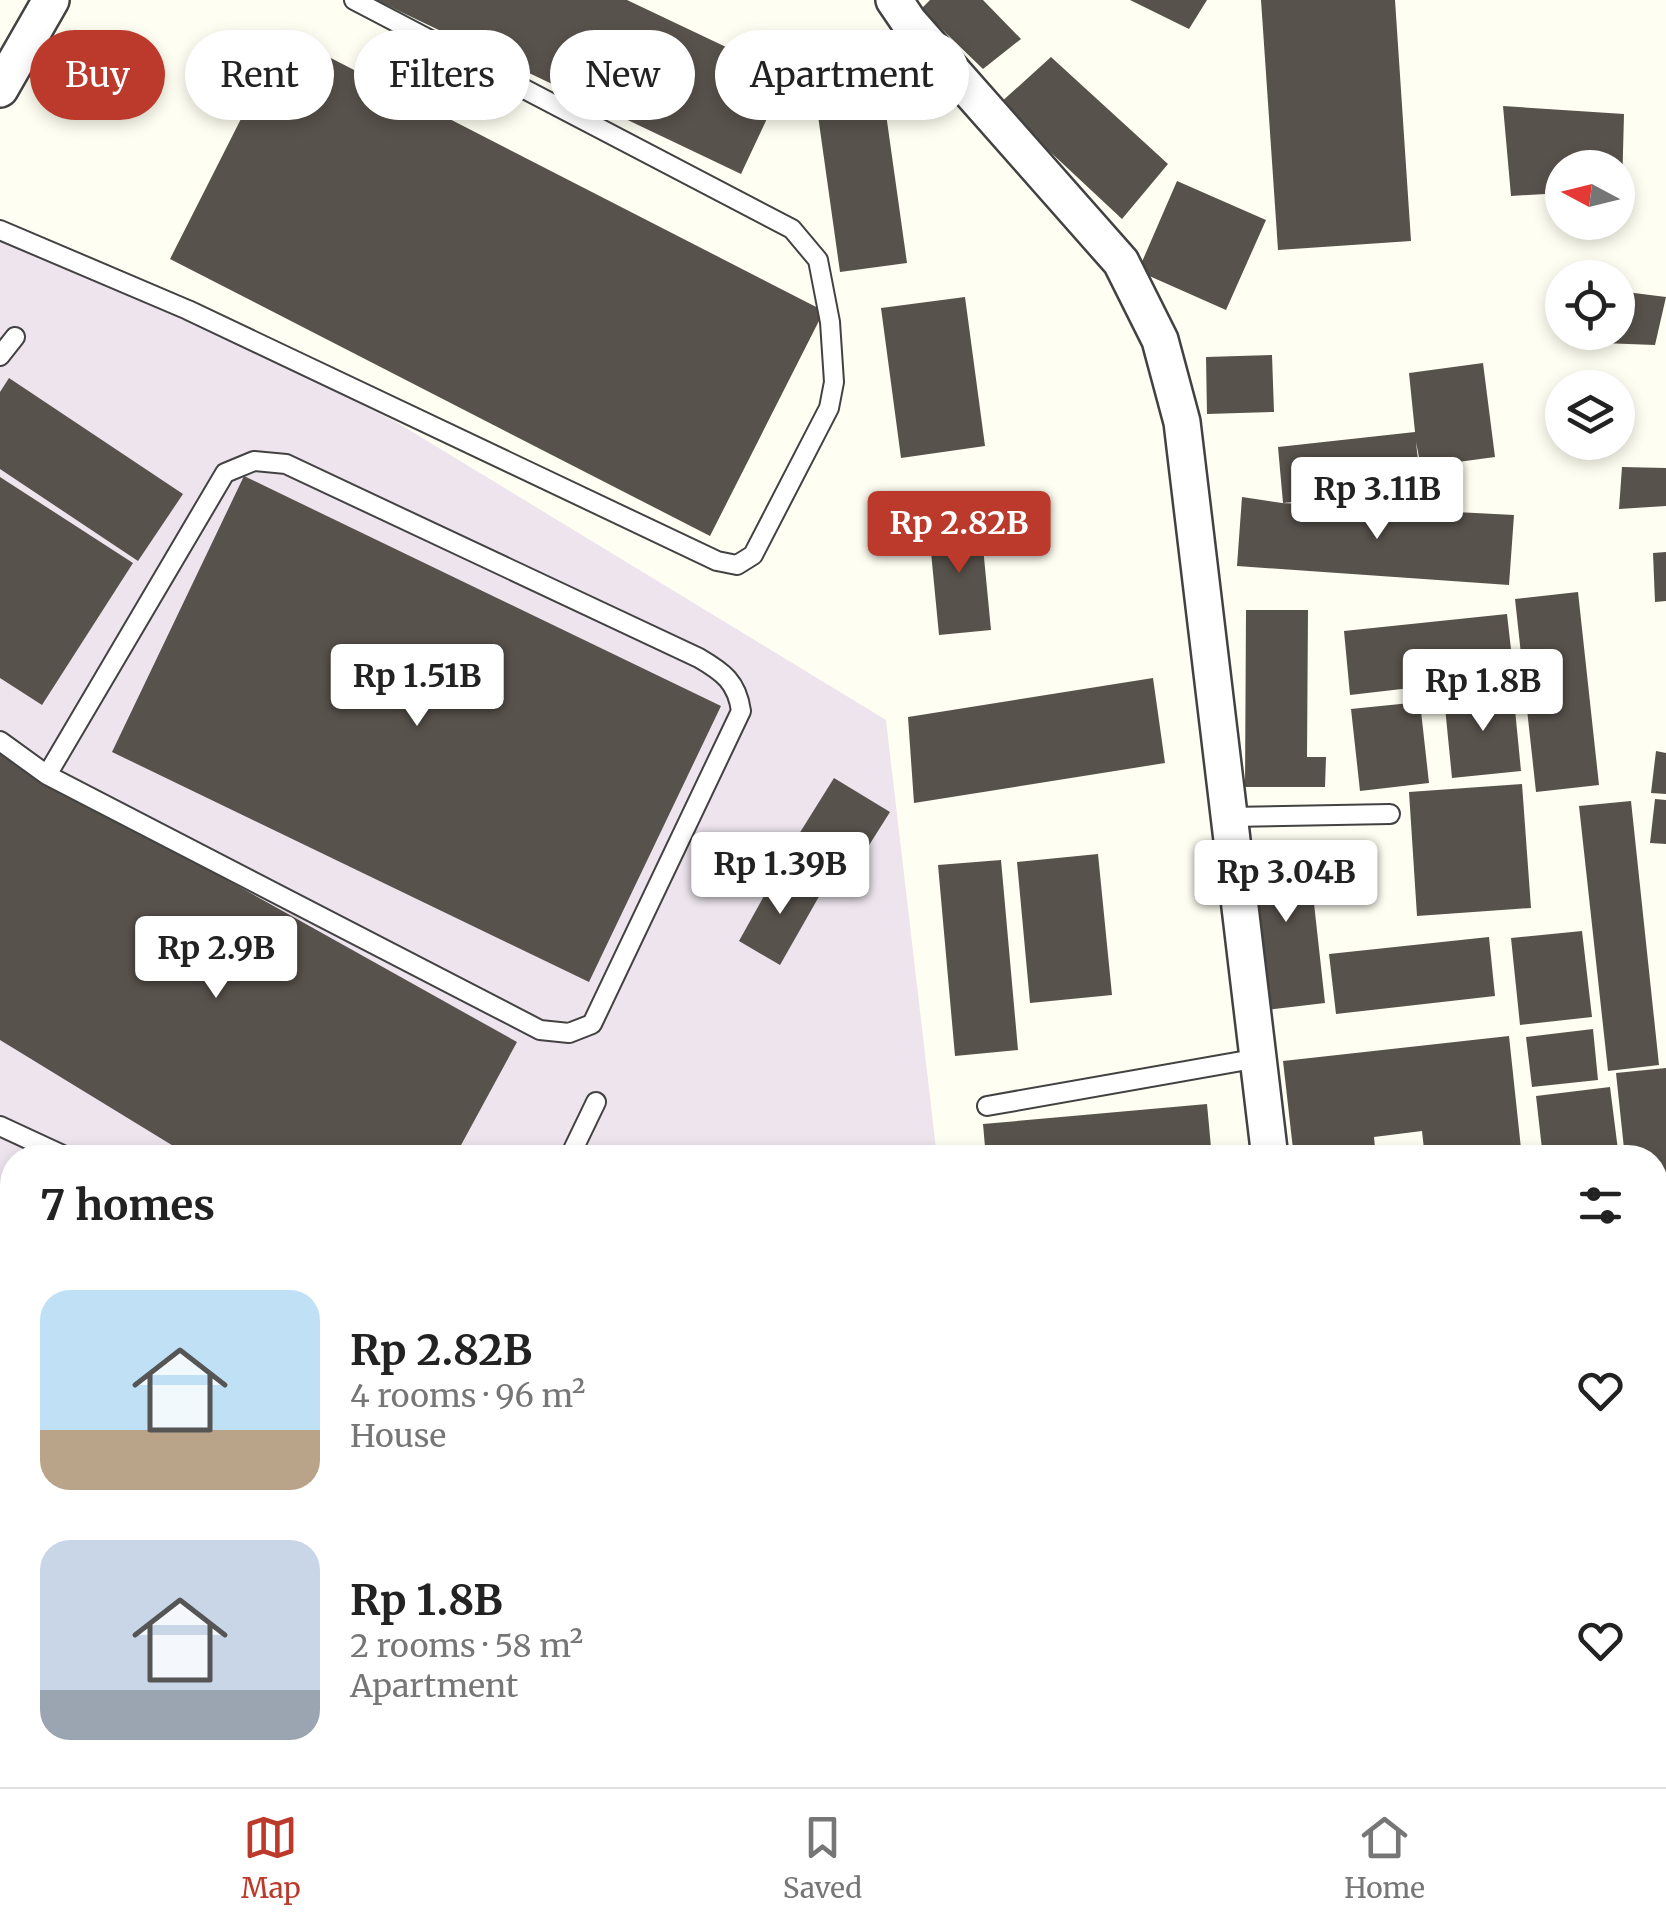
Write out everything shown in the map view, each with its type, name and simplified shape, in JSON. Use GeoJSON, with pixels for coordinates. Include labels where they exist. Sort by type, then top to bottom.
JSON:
{"type":"FeatureCollection","features":[{"type":"Feature","properties":{"kind":"street"},"geometry":{"type":"LineString","coordinates":[[0,89],[52,0]]}},
{"type":"Feature","properties":{"kind":"street"},"geometry":{"type":"LineString","coordinates":[[894,0],[908,22],[1120,262],[1160,340],[1182,422],[1269,1145]]}},
{"type":"Feature","properties":{"kind":"lane"},"geometry":{"type":"LineString","coordinates":[[0,230],[188,310],[717,561],[737,565],[753,555],[829,408],[834,382],[830,322],[818,260],[792,230],[354,0]]}},
{"type":"Feature","properties":{"kind":"lane"},"geometry":{"type":"LineString","coordinates":[[0,356],[15,337]]}},
{"type":"Feature","properties":{"kind":"lane"},"geometry":{"type":"LineString","coordinates":[[0,741],[47,775],[540,1030],[569,1034],[592,1024],[741,710],[738,688],[721,671],[699,658],[286,464],[254,460],[225,473],[47,775]]}},
{"type":"Feature","properties":{"kind":"lane"},"geometry":{"type":"LineString","coordinates":[[1230,817],[1390,814]]}},
{"type":"Feature","properties":{"kind":"lane"},"geometry":{"type":"LineString","coordinates":[[988,1106],[1259,1058]]}},
{"type":"Feature","properties":{"kind":"lane"},"geometry":{"type":"LineString","coordinates":[[575,1145],[596,1102]]}},
{"type":"Feature","properties":{"kind":"lane"},"geometry":{"type":"LineString","coordinates":[[0,1126],[41,1145]]}},
{"type":"Feature","properties":{"kind":"shaded area"},"geometry":{"type":"Polygon","coordinates":[[[0,222],[396,422],[886,720],[936,1145],[0,1145],[0,222]]]}},
{"type":"Feature","properties":{"kind":"building"},"geometry":{"type":"Polygon","coordinates":[[[376,0],[627,0],[690,30],[550,30],[550,83],[530,73],[530,30],[439,30],[376,0]]]}},
{"type":"Feature","properties":{"kind":"building"},"geometry":{"type":"Polygon","coordinates":[[[930,0],[983,0],[1021,39],[983,69],[969,55],[969,30],[943,30],[921,9],[930,0]]]}},
{"type":"Feature","properties":{"kind":"building"},"geometry":{"type":"Polygon","coordinates":[[[1130,0],[1207,0],[1189,29],[1130,0]]]}},
{"type":"Feature","properties":{"kind":"building"},"geometry":{"type":"Polygon","coordinates":[[[1261,0],[1395,0],[1411,241],[1278,250],[1261,0]]]}},
{"type":"Feature","properties":{"kind":"building"},"geometry":{"type":"Polygon","coordinates":[[[695,32],[715,42],[715,120],[766,120],[741,174],[628,120],[695,120],[695,32]]]}},
{"type":"Feature","properties":{"kind":"building"},"geometry":{"type":"Polygon","coordinates":[[[1051,57],[1168,164],[1122,219],[999,104],[1051,57]]]}},
{"type":"Feature","properties":{"kind":"building"},"geometry":{"type":"Polygon","coordinates":[[[334,60],[354,70],[354,120],[452,120],[824,311],[710,536],[170,259],[240,120],[334,120],[334,60]]]}},
{"type":"Feature","properties":{"kind":"building"},"geometry":{"type":"Polygon","coordinates":[[[1503,106],[1624,114],[1623,150],[1545,150],[1545,194],[1511,196],[1503,106]]]}},
{"type":"Feature","properties":{"kind":"building"},"geometry":{"type":"Polygon","coordinates":[[[819,120],[887,120],[907,263],[840,272],[819,120]]]}},
{"type":"Feature","properties":{"kind":"building"},"geometry":{"type":"Polygon","coordinates":[[[1177,181],[1266,220],[1226,310],[1138,271],[1177,181]]]}},
{"type":"Feature","properties":{"kind":"building"},"geometry":{"type":"Polygon","coordinates":[[[1635,293],[1666,297],[1655,345],[1635,344],[1635,293]]]}},
{"type":"Feature","properties":{"kind":"building"},"geometry":{"type":"Polygon","coordinates":[[[965,297],[985,446],[901,458],[881,308],[965,297]]]}},
{"type":"Feature","properties":{"kind":"building"},"geometry":{"type":"Polygon","coordinates":[[[1272,355],[1274,412],[1207,414],[1206,357],[1272,355]]]}},
{"type":"Feature","properties":{"kind":"building"},"geometry":{"type":"Polygon","coordinates":[[[1483,363],[1495,457],[1421,467],[1416,442],[1421,488],[1283,503],[1278,447],[1415,432],[1409,373],[1483,363]]]}},
{"type":"Feature","properties":{"kind":"building"},"geometry":{"type":"Polygon","coordinates":[[[9,378],[183,494],[138,561],[0,469],[0,392],[9,378]]]}},
{"type":"Feature","properties":{"kind":"building"},"geometry":{"type":"Polygon","coordinates":[[[1622,467],[1666,468],[1666,506],[1619,509],[1622,467]]]}},
{"type":"Feature","properties":{"kind":"building"},"geometry":{"type":"Polygon","coordinates":[[[244,476],[721,706],[589,982],[112,752],[244,476]]]}},
{"type":"Feature","properties":{"kind":"building"},"geometry":{"type":"Polygon","coordinates":[[[0,477],[133,563],[42,705],[0,678],[0,477]]]}},
{"type":"Feature","properties":{"kind":"building"},"geometry":{"type":"Polygon","coordinates":[[[1242,497],[1282,503],[1514,515],[1509,585],[1237,566],[1242,497]]]}},
{"type":"Feature","properties":{"kind":"building"},"geometry":{"type":"Polygon","coordinates":[[[980,516],[991,630],[939,635],[928,521],[980,516]]]}},
{"type":"Feature","properties":{"kind":"building"},"geometry":{"type":"Polygon","coordinates":[[[1666,552],[1666,601],[1655,602],[1653,553],[1666,552]]]}},
{"type":"Feature","properties":{"kind":"building"},"geometry":{"type":"Polygon","coordinates":[[[1578,592],[1599,785],[1536,792],[1515,599],[1578,592]]]}},
{"type":"Feature","properties":{"kind":"building"},"geometry":{"type":"Polygon","coordinates":[[[1246,610],[1308,610],[1307,757],[1326,757],[1325,787],[1245,787],[1246,610]]]}},
{"type":"Feature","properties":{"kind":"building"},"geometry":{"type":"Polygon","coordinates":[[[1507,614],[1514,676],[1350,695],[1344,631],[1507,614]]]}},
{"type":"Feature","properties":{"kind":"building"},"geometry":{"type":"Polygon","coordinates":[[[1153,678],[1165,763],[914,803],[908,717],[1153,678]]]}},
{"type":"Feature","properties":{"kind":"building"},"geometry":{"type":"Polygon","coordinates":[[[1513,689],[1521,771],[1452,778],[1444,697],[1513,689]]]}},
{"type":"Feature","properties":{"kind":"building"},"geometry":{"type":"Polygon","coordinates":[[[1420,702],[1429,783],[1360,791],[1351,709],[1420,702]]]}},
{"type":"Feature","properties":{"kind":"building"},"geometry":{"type":"Polygon","coordinates":[[[1656,751],[1666,753],[1666,794],[1651,793],[1656,751]]]}},
{"type":"Feature","properties":{"kind":"building"},"geometry":{"type":"Polygon","coordinates":[[[0,753],[517,1042],[461,1145],[172,1145],[0,1040],[0,753]]]}},
{"type":"Feature","properties":{"kind":"building"},"geometry":{"type":"Polygon","coordinates":[[[834,778],[890,812],[849,877],[794,842],[834,778]]]}},
{"type":"Feature","properties":{"kind":"building"},"geometry":{"type":"Polygon","coordinates":[[[1522,784],[1531,908],[1417,916],[1409,792],[1522,784]]]}},
{"type":"Feature","properties":{"kind":"building"},"geometry":{"type":"Polygon","coordinates":[[[1655,799],[1666,800],[1666,844],[1650,843],[1655,799]]]}},
{"type":"Feature","properties":{"kind":"building"},"geometry":{"type":"Polygon","coordinates":[[[1631,801],[1659,1065],[1608,1071],[1579,806],[1631,801]]]}},
{"type":"Feature","properties":{"kind":"building"},"geometry":{"type":"Polygon","coordinates":[[[1307,840],[1325,1003],[1265,1010],[1248,846],[1307,840]]]}},
{"type":"Feature","properties":{"kind":"building"},"geometry":{"type":"Polygon","coordinates":[[[1098,854],[1112,995],[1030,1003],[1017,862],[1098,854]]]}},
{"type":"Feature","properties":{"kind":"building"},"geometry":{"type":"Polygon","coordinates":[[[1001,860],[1018,1050],[955,1056],[938,865],[1001,860]]]}},
{"type":"Feature","properties":{"kind":"building"},"geometry":{"type":"Polygon","coordinates":[[[779,869],[821,893],[780,965],[739,941],[779,869]]]}},
{"type":"Feature","properties":{"kind":"building"},"geometry":{"type":"Polygon","coordinates":[[[1582,931],[1592,1017],[1520,1025],[1511,938],[1582,931]]]}},
{"type":"Feature","properties":{"kind":"building"},"geometry":{"type":"Polygon","coordinates":[[[1489,937],[1495,996],[1336,1014],[1329,954],[1489,937]]]}},
{"type":"Feature","properties":{"kind":"building"},"geometry":{"type":"Polygon","coordinates":[[[1593,1029],[1598,1080],[1532,1087],[1526,1037],[1593,1029]]]}},
{"type":"Feature","properties":{"kind":"building"},"geometry":{"type":"Polygon","coordinates":[[[1509,1036],[1521,1145],[1424,1145],[1422,1131],[1374,1137],[1375,1145],[1293,1145],[1283,1061],[1509,1036]]]}},
{"type":"Feature","properties":{"kind":"building"},"geometry":{"type":"Polygon","coordinates":[[[1666,1068],[1666,1145],[1624,1145],[1616,1073],[1666,1068]]]}},
{"type":"Feature","properties":{"kind":"building"},"geometry":{"type":"Polygon","coordinates":[[[1610,1087],[1617,1145],[1542,1145],[1536,1096],[1610,1087]]]}},
{"type":"Feature","properties":{"kind":"building"},"geometry":{"type":"Polygon","coordinates":[[[1207,1104],[1211,1145],[985,1145],[983,1124],[1207,1104]]]}}]}
